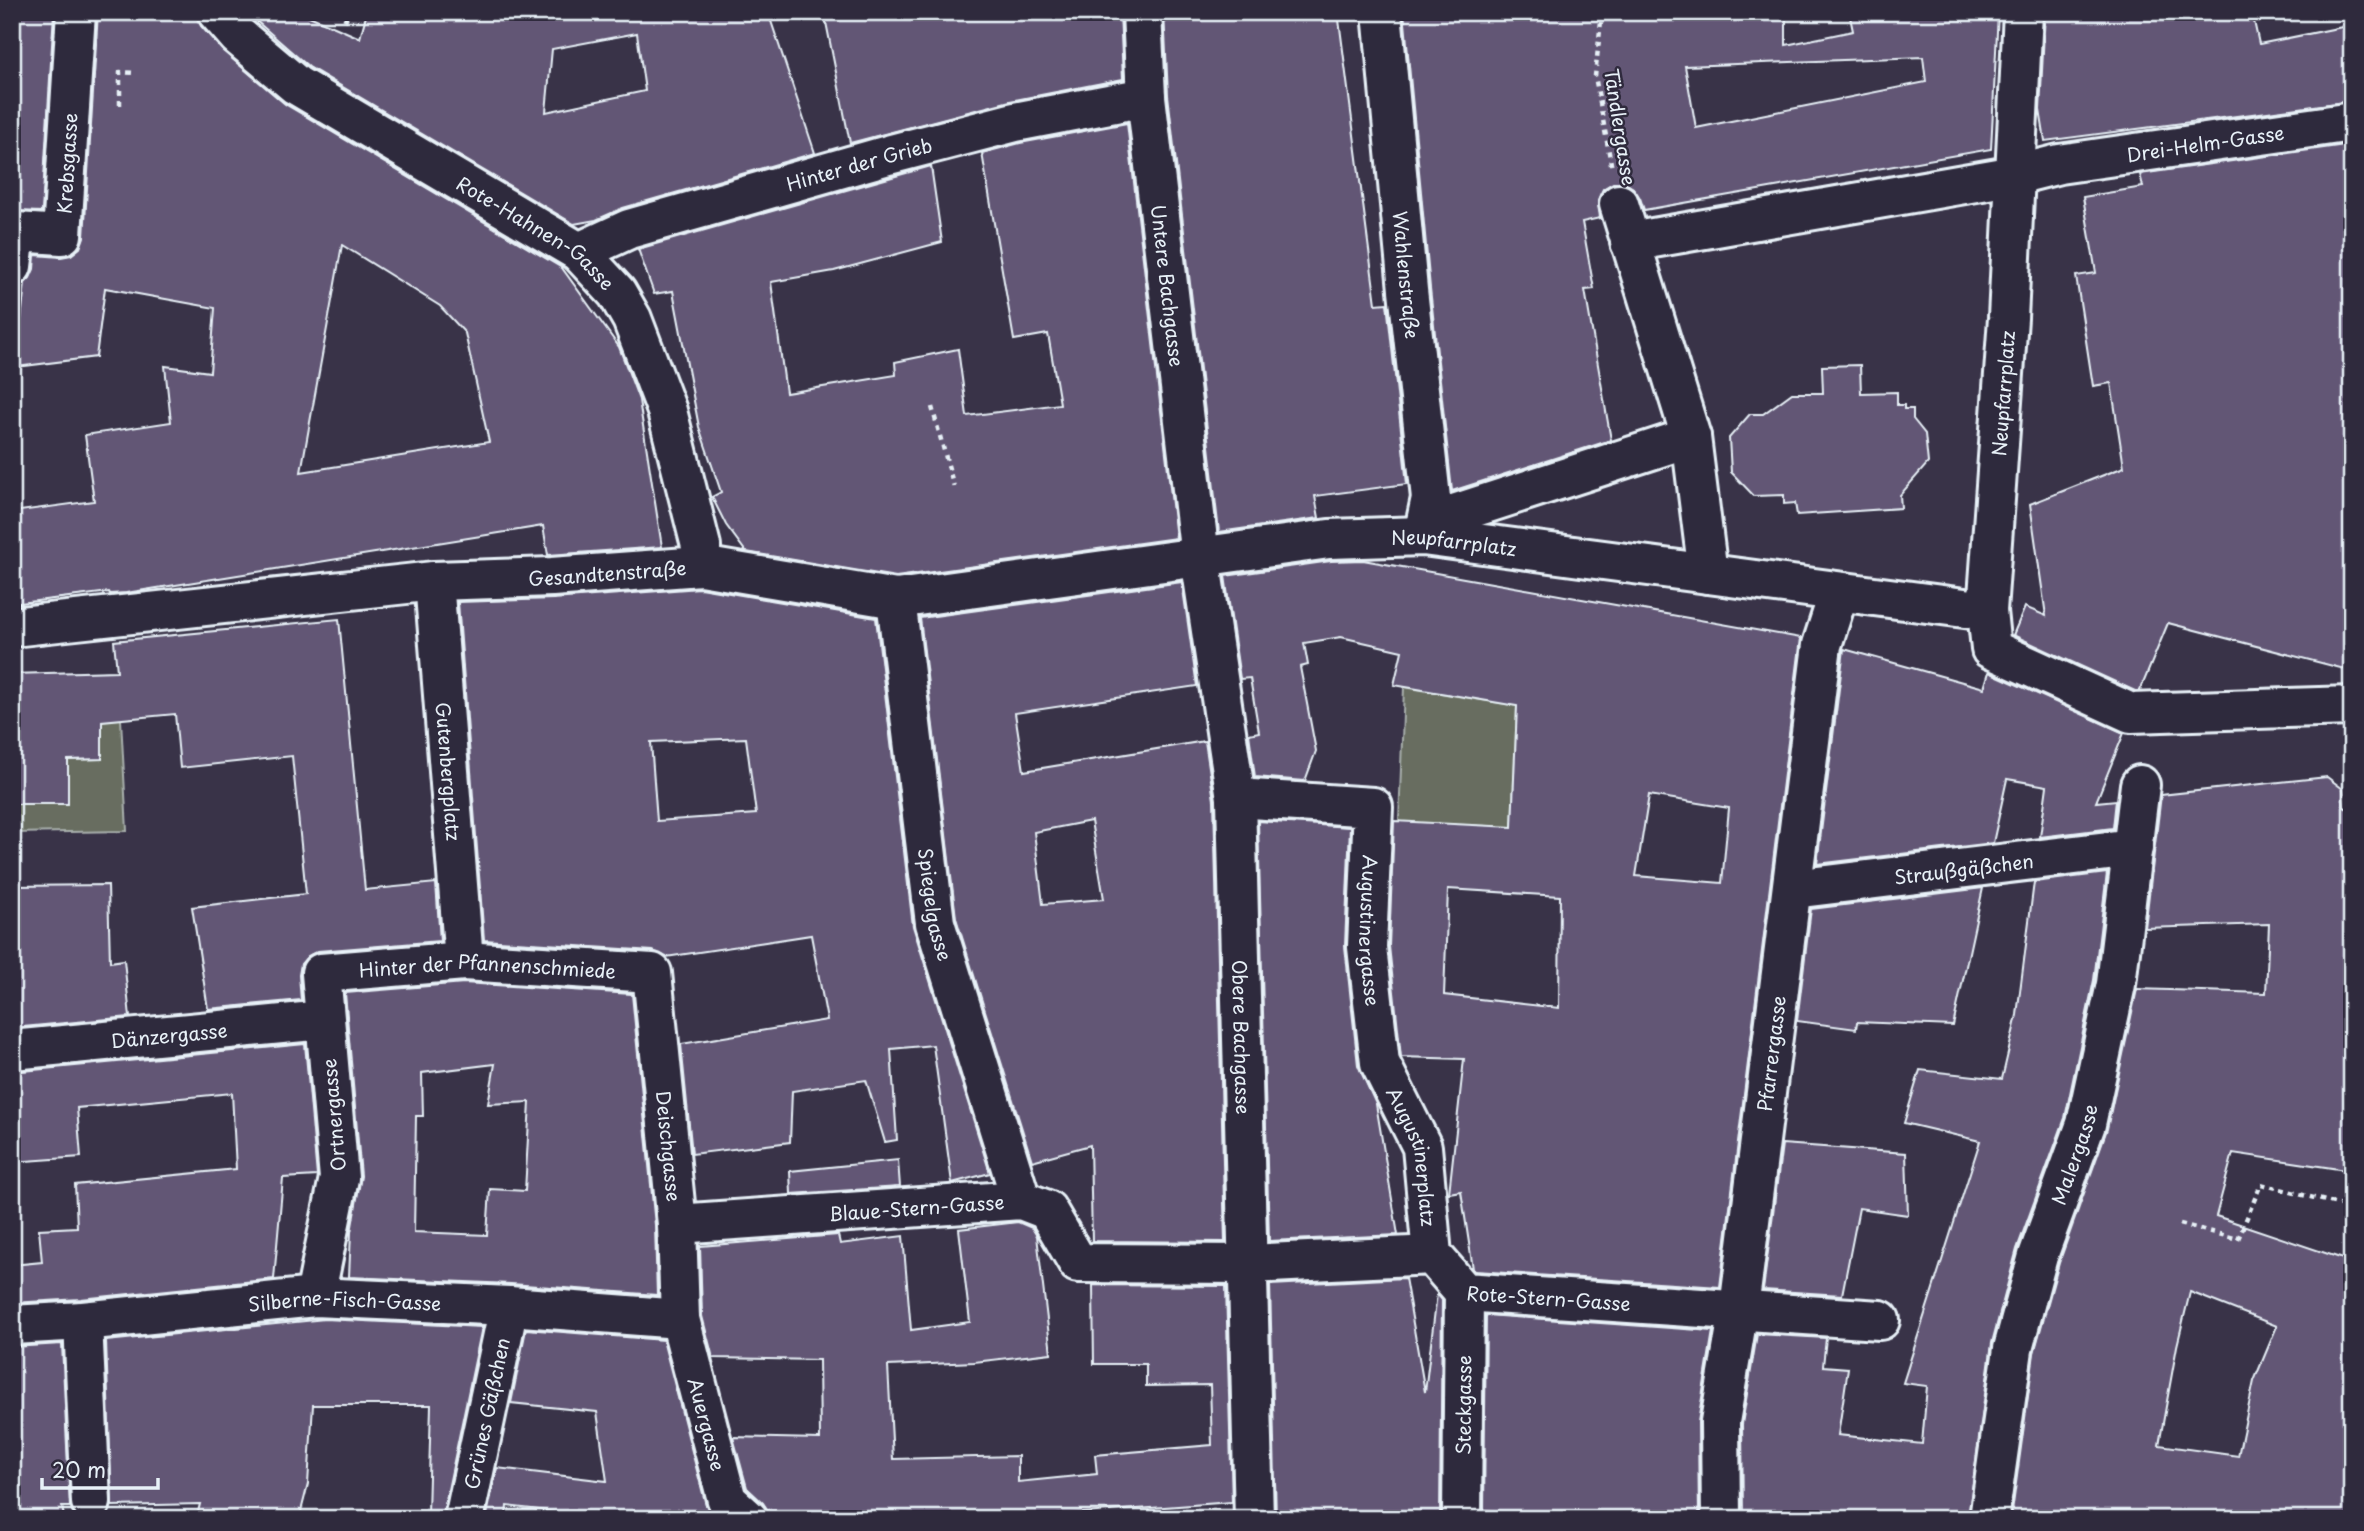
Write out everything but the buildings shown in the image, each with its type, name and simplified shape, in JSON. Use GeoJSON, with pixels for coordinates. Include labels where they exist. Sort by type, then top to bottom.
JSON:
{"type":"FeatureCollection","features":[{"type":"Feature","properties":{"kind":"street","name":"Krebsgasse"},"geometry":{"type":"LineString","coordinates":[[12,266],[16,232],[62,234],[76,12]]}},
{"type":"Feature","properties":{"kind":"street","name":"Rote-Hahnen-Gasse"},"geometry":{"type":"LineString","coordinates":[[217,12],[238,36],[296,85],[579,252],[617,293],[632,319],[667,411],[701,546],[701,566]]}},
{"type":"Feature","properties":{"kind":"street","name":"Untere Bachgasse"},"geometry":{"type":"LineString","coordinates":[[1142,12],[1146,97],[1200,557]]}},
{"type":"Feature","properties":{"kind":"street","name":"Wahlenstraße"},"geometry":{"type":"LineString","coordinates":[[1381,12],[1431,498],[1424,530]]}},
{"type":"Feature","properties":{"kind":"street","name":"Neupfarrplatz"},"geometry":{"type":"LineString","coordinates":[[2023,12],[2008,318],[1986,611],[1991,649],[2132,713],[2352,705]]}},
{"type":"Feature","properties":{"kind":"street","name":"Hinter der Grieb"},"geometry":{"type":"LineString","coordinates":[[579,252],[629,229],[888,155],[1015,122],[1146,97]]}},
{"type":"Feature","properties":{"kind":"street","name":"Drei-Helm-Gasse"},"geometry":{"type":"LineString","coordinates":[[2016,160],[2059,164],[2352,122]]}},
{"type":"Feature","properties":{"kind":"street"},"geometry":{"type":"LineString","coordinates":[[1630,242],[2016,160]]}},
{"type":"Feature","properties":{"kind":"street"},"geometry":{"type":"LineString","coordinates":[[1619,204],[1691,437],[1708,574]]}},
{"type":"Feature","properties":{"kind":"street","name":"Neupfarrplatz"},"geometry":{"type":"LineString","coordinates":[[1200,557],[1329,539],[1424,530],[1691,437]]}},
{"type":"Feature","properties":{"kind":"street","name":"Neupfarrplatz"},"geometry":{"type":"LineString","coordinates":[[1424,530],[1708,574],[1986,611]]}},
{"type":"Feature","properties":{"kind":"street","name":"Gesandtenstraße"},"geometry":{"type":"LineString","coordinates":[[12,627],[434,581],[701,566],[896,599],[1200,557]]}},
{"type":"Feature","properties":{"kind":"street","name":"Obere Bachgasse"},"geometry":{"type":"LineString","coordinates":[[1200,557],[1236,799],[1254,1519]]}},
{"type":"Feature","properties":{"kind":"street","name":"Gutenbergplatz"},"geometry":{"type":"LineString","coordinates":[[434,581],[464,961]]}},
{"type":"Feature","properties":{"kind":"street","name":"Pfarrergasse"},"geometry":{"type":"LineString","coordinates":[[1721,1519],[1720,1422],[1739,1309],[1823,643],[1839,592]]}},
{"type":"Feature","properties":{"kind":"street","name":"Spiegelgasse"},"geometry":{"type":"LineString","coordinates":[[896,599],[935,923],[1021,1200]]}},
{"type":"Feature","properties":{"kind":"street","name":"Malergasse"},"geometry":{"type":"LineString","coordinates":[[1989,1519],[2013,1349],[2038,1256],[2086,1124],[2116,984],[2140,785]]}},
{"type":"Feature","properties":{"kind":"street","name":"Augustinergasse"},"geometry":{"type":"LineString","coordinates":[[1236,799],[1373,807],[1367,947],[1380,1063]]}},
{"type":"Feature","properties":{"kind":"street","name":"Straußgäßchen"},"geometry":{"type":"LineString","coordinates":[[1793,889],[2133,848]]}},
{"type":"Feature","properties":{"kind":"street","name":"Hinter der Pfannenschmiede"},"geometry":{"type":"LineString","coordinates":[[321,973],[464,961],[652,973]]}},
{"type":"Feature","properties":{"kind":"street","name":"Ortnergasse"},"geometry":{"type":"LineString","coordinates":[[315,1297],[339,1178],[321,973]]}},
{"type":"Feature","properties":{"kind":"street","name":"Deischgasse"},"geometry":{"type":"LineString","coordinates":[[652,973],[677,1224],[680,1319]]}},
{"type":"Feature","properties":{"kind":"street","name":"Dänzergasse"},"geometry":{"type":"LineString","coordinates":[[12,1050],[324,1020]]}},
{"type":"Feature","properties":{"kind":"street","name":"Augustinerplatz"},"geometry":{"type":"LineString","coordinates":[[1380,1063],[1422,1147],[1432,1255]]}},
{"type":"Feature","properties":{"kind":"street","name":"Blaue-Stern-Gasse"},"geometry":{"type":"LineString","coordinates":[[677,1224],[1021,1200],[1047,1210],[1078,1263],[1249,1264]]}},
{"type":"Feature","properties":{"kind":"street"},"geometry":{"type":"LineString","coordinates":[[1249,1264],[1432,1255]]}},
{"type":"Feature","properties":{"kind":"street","name":"Rote-Stern-Gasse"},"geometry":{"type":"LineString","coordinates":[[1432,1255],[1464,1292],[1739,1309],[1880,1321]]}},
{"type":"Feature","properties":{"kind":"street","name":"Steckgasse"},"geometry":{"type":"LineString","coordinates":[[1462,1519],[1464,1292]]}},
{"type":"Feature","properties":{"kind":"street","name":"Silberne-Fisch-Gasse"},"geometry":{"type":"LineString","coordinates":[[12,1325],[83,1321],[315,1297],[509,1306],[680,1319]]}},
{"type":"Feature","properties":{"kind":"street","name":"Grünes Gäßchen"},"geometry":{"type":"LineString","coordinates":[[464,1519],[509,1306]]}},
{"type":"Feature","properties":{"kind":"street","name":"Auergasse"},"geometry":{"type":"LineString","coordinates":[[680,1319],[727,1500],[748,1519]]}},
{"type":"Feature","properties":{"kind":"street"},"geometry":{"type":"LineString","coordinates":[[83,1321],[91,1502]]}},
{"type":"Feature","properties":{"kind":"path"},"geometry":{"type":"LineString","coordinates":[[335,12],[348,20]]}},
{"type":"Feature","properties":{"kind":"path","name":"Tändlergasse"},"geometry":{"type":"LineString","coordinates":[[1602,12],[1595,76],[1619,204]]}},
{"type":"Feature","properties":{"kind":"path"},"geometry":{"type":"LineString","coordinates":[[120,105],[120,72],[135,73]]}},
{"type":"Feature","properties":{"kind":"path"},"geometry":{"type":"LineString","coordinates":[[932,407],[954,487]]}},
{"type":"Feature","properties":{"kind":"path"},"geometry":{"type":"LineString","coordinates":[[2180,1224],[2238,1239],[2261,1184],[2341,1205],[2352,1174]]}},
{"type":"Feature","properties":{"kind":"green space"},"geometry":{"type":"Polygon","coordinates":[[[1404,687],[1517,706],[1512,827],[1399,822],[1404,687]]]}},
{"type":"Feature","properties":{"kind":"green space"},"geometry":{"type":"Polygon","coordinates":[[[102,716],[121,719],[127,831],[12,833],[12,804],[67,804],[68,760],[102,759],[102,716]]]}}]}
